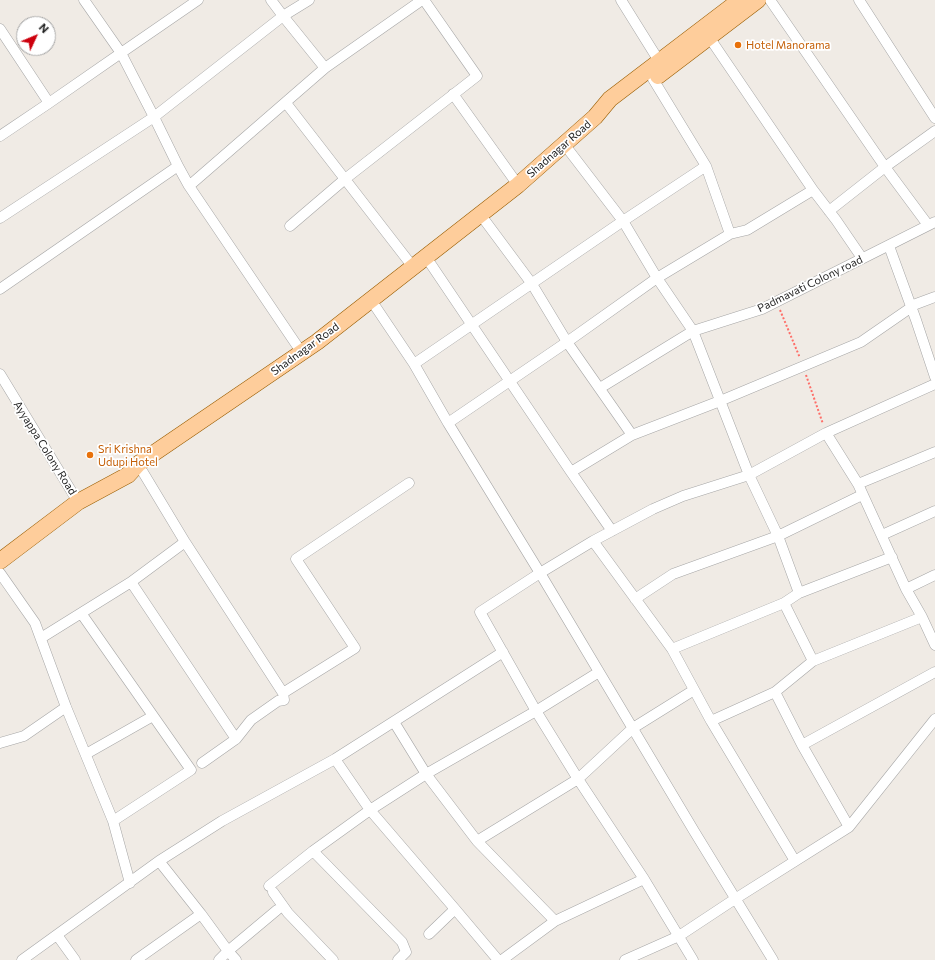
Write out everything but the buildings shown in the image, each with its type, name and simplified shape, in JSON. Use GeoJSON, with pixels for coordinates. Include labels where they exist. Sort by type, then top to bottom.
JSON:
{"type":"FeatureCollection","features":[{"type":"Feature","properties":{"kind":"main road","name":"Shadnagar Road"},"geometry":{"type":"LineString","coordinates":[[0,561],[78,502],[128,475],[138,464],[317,342],[518,185],[595,117],[610,99],[740,0]]}},
{"type":"Feature","properties":{"kind":"main road","name":"Shadnagar Road"},"geometry":{"type":"LineString","coordinates":[[595,117],[618,106],[758,0]]}},
{"type":"Feature","properties":{"kind":"street"},"geometry":{"type":"LineString","coordinates":[[84,0],[121,53],[189,186],[302,353]]}},
{"type":"Feature","properties":{"kind":"street"},"geometry":{"type":"LineString","coordinates":[[0,136],[198,0]]}},
{"type":"Feature","properties":{"kind":"street"},"geometry":{"type":"LineString","coordinates":[[271,0],[282,16],[325,68]]}},
{"type":"Feature","properties":{"kind":"street"},"geometry":{"type":"LineString","coordinates":[[0,218],[154,117],[282,16],[309,0]]}},
{"type":"Feature","properties":{"kind":"street"},"geometry":{"type":"LineString","coordinates":[[189,186],[325,68],[423,0],[476,76],[345,179],[290,226]]}},
{"type":"Feature","properties":{"kind":"street"},"geometry":{"type":"LineString","coordinates":[[621,0],[659,61]]}},
{"type":"Feature","properties":{"kind":"street"},"geometry":{"type":"LineString","coordinates":[[770,0],[885,167],[931,224]]}},
{"type":"Feature","properties":{"kind":"street"},"geometry":{"type":"LineString","coordinates":[[858,0],[935,118]]}},
{"type":"Feature","properties":{"kind":"street"},"geometry":{"type":"LineString","coordinates":[[2,35],[48,103]]}},
{"type":"Feature","properties":{"kind":"street"},"geometry":{"type":"LineString","coordinates":[[709,37],[813,190],[862,258]]}},
{"type":"Feature","properties":{"kind":"street"},"geometry":{"type":"LineString","coordinates":[[653,79],[706,166],[730,234]]}},
{"type":"Feature","properties":{"kind":"street"},"geometry":{"type":"LineString","coordinates":[[453,94],[518,185]]}},
{"type":"Feature","properties":{"kind":"street"},"geometry":{"type":"LineString","coordinates":[[286,103],[413,267]]}},
{"type":"Feature","properties":{"kind":"street"},"geometry":{"type":"LineString","coordinates":[[828,211],[935,131]]}},
{"type":"Feature","properties":{"kind":"street"},"geometry":{"type":"LineString","coordinates":[[564,144],[623,221],[657,278],[693,330],[749,475],[778,536],[799,593]]}},
{"type":"Feature","properties":{"kind":"street"},"geometry":{"type":"LineString","coordinates":[[0,289],[178,166]]}},
{"type":"Feature","properties":{"kind":"street"},"geometry":{"type":"LineString","coordinates":[[414,364],[706,166]]}},
{"type":"Feature","properties":{"kind":"street"},"geometry":{"type":"LineString","coordinates":[[448,422],[567,342],[657,278],[730,234],[747,230],[813,190]]}},
{"type":"Feature","properties":{"kind":"street"},"geometry":{"type":"LineString","coordinates":[[480,214],[532,284],[567,342],[632,435]]}},
{"type":"Feature","properties":{"kind":"street","name":"Padmavati Colony road"},"geometry":{"type":"LineString","coordinates":[[600,388],[693,330],[762,309],[931,224]]}},
{"type":"Feature","properties":{"kind":"street"},"geometry":{"type":"LineString","coordinates":[[889,246],[912,307],[935,377]]}},
{"type":"Feature","properties":{"kind":"street"},"geometry":{"type":"LineString","coordinates":[[426,257],[612,531]]}},
{"type":"Feature","properties":{"kind":"street"},"geometry":{"type":"LineString","coordinates":[[571,472],[632,435],[720,401],[861,342],[916,304],[935,297]]}},
{"type":"Feature","properties":{"kind":"street"},"geometry":{"type":"LineString","coordinates":[[371,300],[414,364],[773,960]]}},
{"type":"Feature","properties":{"kind":"street","name":"Ayyappa Colony Road"},"geometry":{"type":"LineString","coordinates":[[0,374],[78,502]]}},
{"type":"Feature","properties":{"kind":"street"},"geometry":{"type":"LineString","coordinates":[[693,960],[644,879],[578,779],[536,711],[480,612],[593,541],[653,509],[677,499],[749,475],[826,432],[935,384]]}},
{"type":"Feature","properties":{"kind":"street"},"geometry":{"type":"LineString","coordinates":[[826,432],[858,484],[906,589],[934,640]]}},
{"type":"Feature","properties":{"kind":"street"},"geometry":{"type":"LineString","coordinates":[[858,484],[935,452]]}},
{"type":"Feature","properties":{"kind":"street"},"geometry":{"type":"LineString","coordinates":[[138,464],[185,542],[283,693],[284,700],[278,701],[251,720],[236,739],[202,762]]}},
{"type":"Feature","properties":{"kind":"street"},"geometry":{"type":"LineString","coordinates":[[283,693],[354,648],[296,559],[409,483]]}},
{"type":"Feature","properties":{"kind":"street"},"geometry":{"type":"LineString","coordinates":[[635,599],[672,574],[778,536],[862,495]]}},
{"type":"Feature","properties":{"kind":"street"},"geometry":{"type":"LineString","coordinates":[[882,535],[935,511]]}},
{"type":"Feature","properties":{"kind":"street"},"geometry":{"type":"LineString","coordinates":[[593,541],[672,649],[711,721],[795,861]]}},
{"type":"Feature","properties":{"kind":"street"},"geometry":{"type":"LineString","coordinates":[[41,638],[131,582],[185,542]]}},
{"type":"Feature","properties":{"kind":"street"},"geometry":{"type":"LineString","coordinates":[[672,649],[784,603],[799,593],[892,557]]}},
{"type":"Feature","properties":{"kind":"street"},"geometry":{"type":"LineString","coordinates":[[0,573],[35,623],[66,707],[113,821],[130,883]]}},
{"type":"Feature","properties":{"kind":"street"},"geometry":{"type":"LineString","coordinates":[[906,589],[935,575]]}},
{"type":"Feature","properties":{"kind":"street"},"geometry":{"type":"LineString","coordinates":[[131,582],[236,739]]}},
{"type":"Feature","properties":{"kind":"street"},"geometry":{"type":"LineString","coordinates":[[784,603],[813,661]]}},
{"type":"Feature","properties":{"kind":"street"},"geometry":{"type":"LineString","coordinates":[[81,613],[191,770],[113,821]]}},
{"type":"Feature","properties":{"kind":"street"},"geometry":{"type":"LineString","coordinates":[[711,721],[774,692],[813,661],[922,617]]}},
{"type":"Feature","properties":{"kind":"street"},"geometry":{"type":"LineString","coordinates":[[22,960],[160,861],[222,821],[335,759],[503,652]]}},
{"type":"Feature","properties":{"kind":"street"},"geometry":{"type":"LineString","coordinates":[[333,960],[288,913],[271,889],[313,851],[370,810],[426,774],[536,711],[599,672]]}},
{"type":"Feature","properties":{"kind":"street"},"geometry":{"type":"LineString","coordinates":[[802,745],[935,672]]}},
{"type":"Feature","properties":{"kind":"street"},"geometry":{"type":"LineString","coordinates":[[477,841],[578,779],[633,728],[694,690]]}},
{"type":"Feature","properties":{"kind":"street"},"geometry":{"type":"LineString","coordinates":[[774,692],[802,745],[849,827]]}},
{"type":"Feature","properties":{"kind":"street"},"geometry":{"type":"LineString","coordinates":[[0,743],[24,736],[66,707]]}},
{"type":"Feature","properties":{"kind":"street"},"geometry":{"type":"LineString","coordinates":[[86,754],[153,716]]}},
{"type":"Feature","properties":{"kind":"street"},"geometry":{"type":"LineString","coordinates":[[625,960],[679,936],[849,827],[935,719]]}},
{"type":"Feature","properties":{"kind":"street"},"geometry":{"type":"LineString","coordinates":[[394,722],[426,774],[477,841],[555,921]]}},
{"type":"Feature","properties":{"kind":"street"},"geometry":{"type":"LineString","coordinates":[[335,759],[370,810],[498,960]]}},
{"type":"Feature","properties":{"kind":"street"},"geometry":{"type":"LineString","coordinates":[[313,851],[402,942],[406,952],[398,960]]}},
{"type":"Feature","properties":{"kind":"street"},"geometry":{"type":"LineString","coordinates":[[160,861],[236,960]]}},
{"type":"Feature","properties":{"kind":"street"},"geometry":{"type":"LineString","coordinates":[[502,960],[555,921],[644,879]]}},
{"type":"Feature","properties":{"kind":"street"},"geometry":{"type":"LineString","coordinates":[[429,934],[455,909]]}},
{"type":"Feature","properties":{"kind":"street"},"geometry":{"type":"LineString","coordinates":[[219,960],[277,910]]}},
{"type":"Feature","properties":{"kind":"street"},"geometry":{"type":"LineString","coordinates":[[136,960],[201,914]]}},
{"type":"Feature","properties":{"kind":"street"},"geometry":{"type":"LineString","coordinates":[[57,935],[75,960]]}},
{"type":"Feature","properties":{"kind":"place","name":"Hotel Manorama"},"geometry":{"type":"Point","coordinates":[738,45]}},
{"type":"Feature","properties":{"kind":"place","name":"Sri Krishna Udupi Hotel"},"geometry":{"type":"Point","coordinates":[90,455]}}]}
